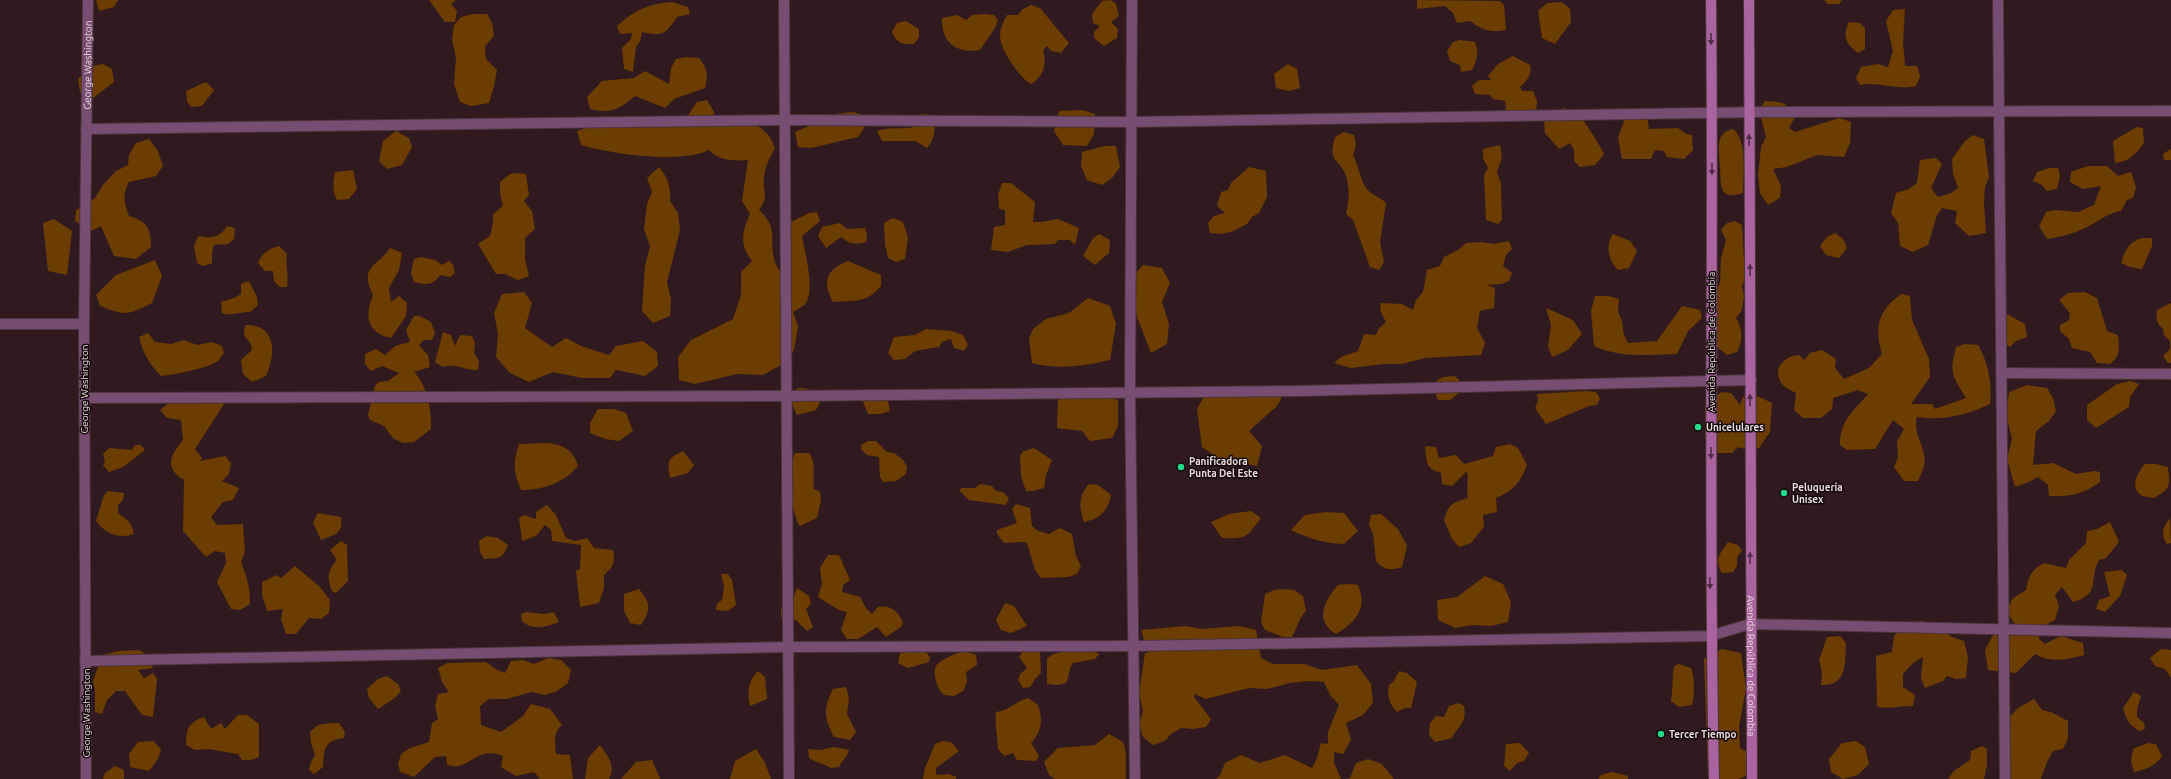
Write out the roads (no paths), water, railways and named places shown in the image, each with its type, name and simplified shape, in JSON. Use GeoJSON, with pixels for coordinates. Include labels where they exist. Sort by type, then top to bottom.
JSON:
{"type":"FeatureCollection","features":[{"type":"Feature","properties":{"kind":"street","name":"George Washington"},"geometry":{"type":"LineString","coordinates":[[86,779],[84,324],[88,0]]}},
{"type":"Feature","properties":{"kind":"street"},"geometry":{"type":"LineString","coordinates":[[784,0],[789,779]]}},
{"type":"Feature","properties":{"kind":"street"},"geometry":{"type":"LineString","coordinates":[[1132,0],[1130,392],[1135,779]]}},
{"type":"Feature","properties":{"kind":"street","name":"Avenida República de Colombia"},"geometry":{"type":"LineString","coordinates":[[1711,0],[1710,636],[1714,779]]}},
{"type":"Feature","properties":{"kind":"street","name":"Avenida República de Colombia"},"geometry":{"type":"LineString","coordinates":[[1749,0],[1750,624],[1752,779]]}},
{"type":"Feature","properties":{"kind":"street"},"geometry":{"type":"LineString","coordinates":[[1998,0],[2005,779]]}},
{"type":"Feature","properties":{"kind":"street"},"geometry":{"type":"LineString","coordinates":[[86,129],[785,120],[1132,122],[1712,114],[1749,112],[2171,111]]}},
{"type":"Feature","properties":{"kind":"street"},"geometry":{"type":"LineString","coordinates":[[0,324],[84,324]]}},
{"type":"Feature","properties":{"kind":"street"},"geometry":{"type":"LineString","coordinates":[[2001,373],[2171,374]]}},
{"type":"Feature","properties":{"kind":"street"},"geometry":{"type":"LineString","coordinates":[[84,398],[787,396],[1300,391],[1750,380]]}},
{"type":"Feature","properties":{"kind":"street"},"geometry":{"type":"LineString","coordinates":[[85,661],[788,647],[1133,646],[1710,636],[1750,624],[2171,633]]}},
{"type":"Feature","properties":{"kind":"place","name":"Unicelulares"},"geometry":{"type":"Point","coordinates":[1698,427]}},
{"type":"Feature","properties":{"kind":"place","name":"Panificadora Punta Del Este"},"geometry":{"type":"Point","coordinates":[1181,467]}},
{"type":"Feature","properties":{"kind":"place","name":"Peluquería Unisex"},"geometry":{"type":"Point","coordinates":[1784,493]}},
{"type":"Feature","properties":{"kind":"place","name":"Tercer Tiempo"},"geometry":{"type":"Point","coordinates":[1661,734]}}]}
